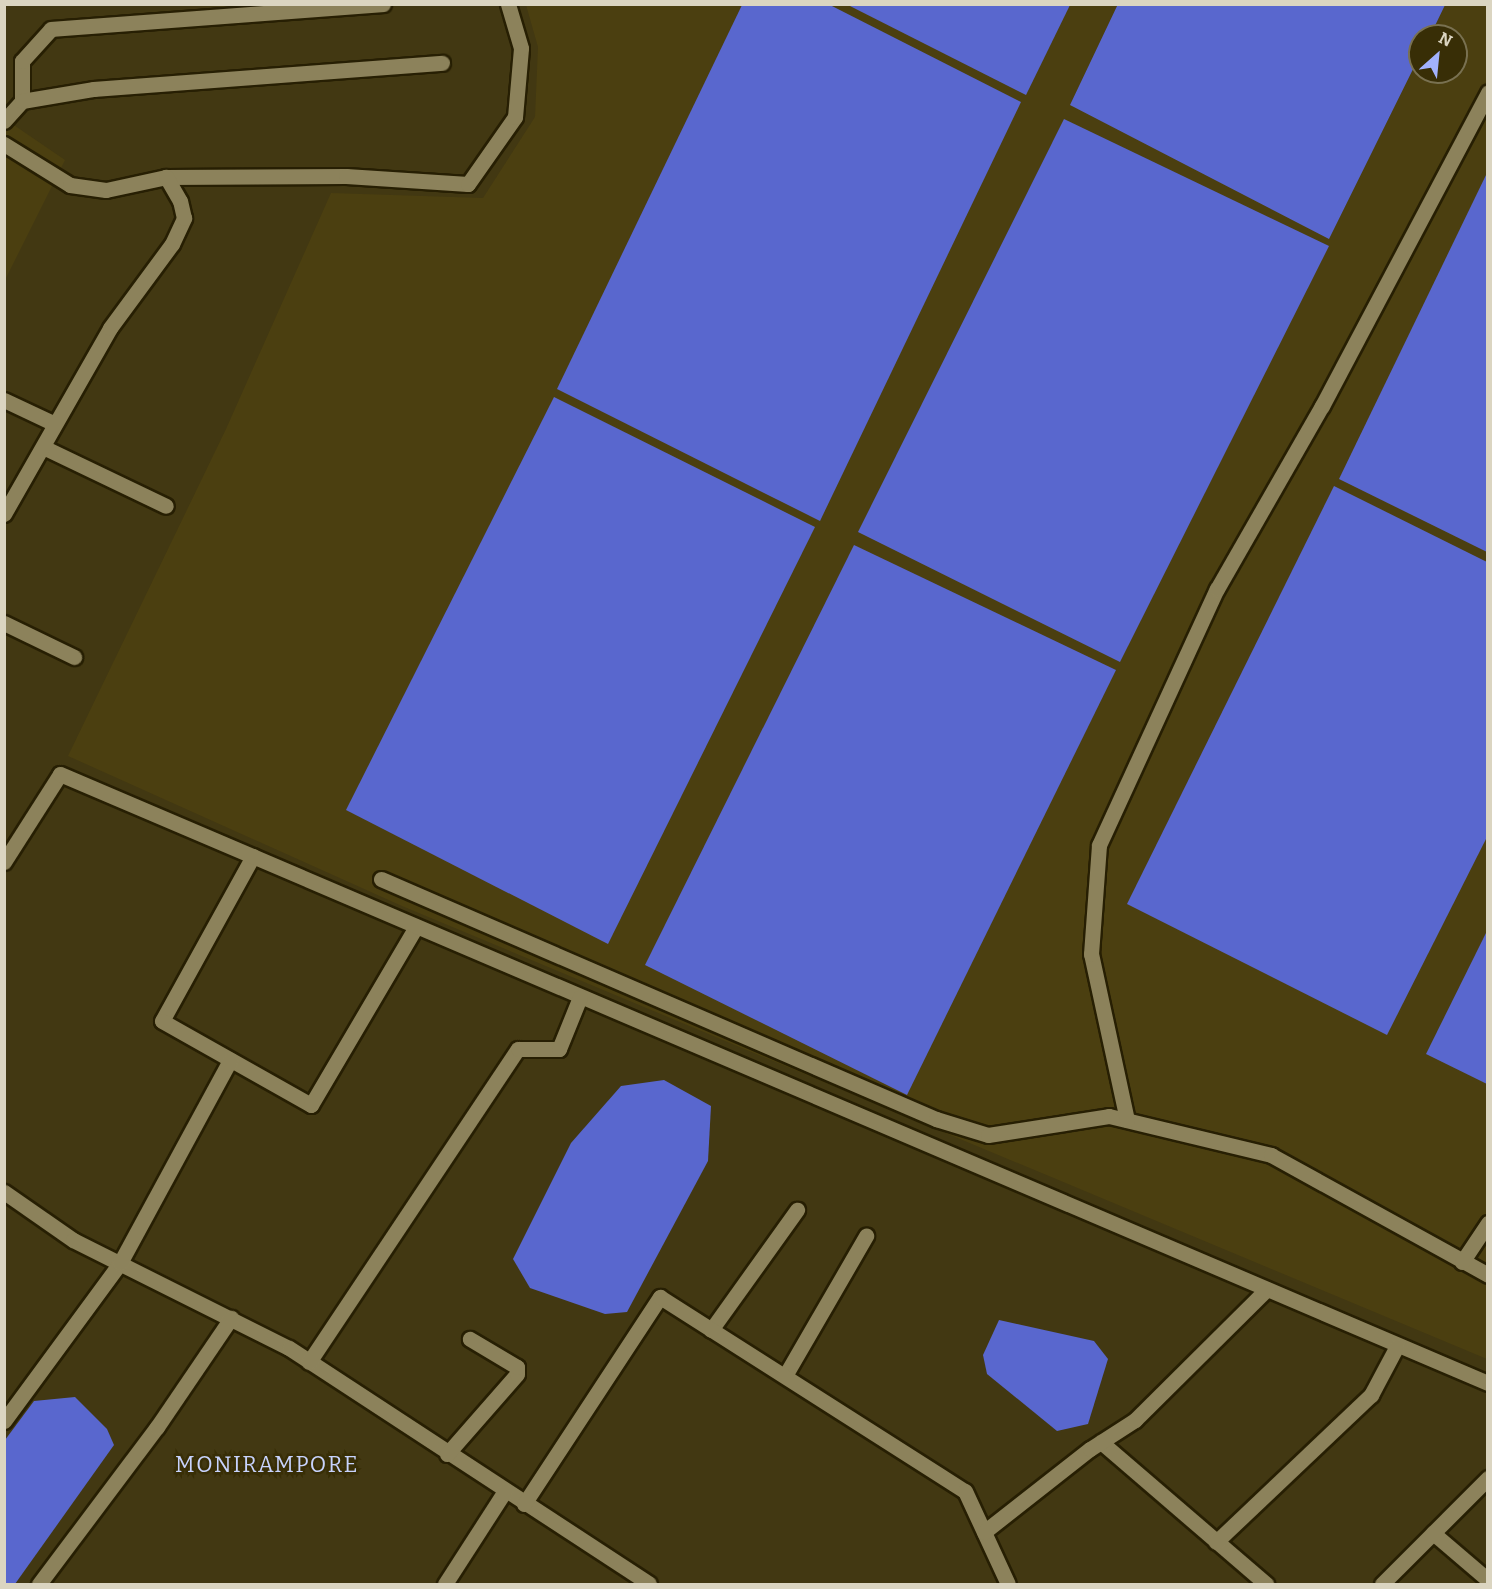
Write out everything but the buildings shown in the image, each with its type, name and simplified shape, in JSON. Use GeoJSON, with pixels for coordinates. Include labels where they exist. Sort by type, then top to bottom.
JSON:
{"type":"FeatureCollection","features":[{"type":"Feature","properties":{"kind":"street"},"geometry":{"type":"LineString","coordinates":[[22,101],[22,61],[51,29],[383,4]]}},
{"type":"Feature","properties":{"kind":"street"},"geometry":{"type":"LineString","coordinates":[[4,144],[70,185],[106,190],[166,177],[346,176],[468,184],[515,117],[521,48],[508,4]]}},
{"type":"Feature","properties":{"kind":"street"},"geometry":{"type":"LineString","coordinates":[[4,121],[22,101],[94,89],[442,63]]}},
{"type":"Feature","properties":{"kind":"street"},"geometry":{"type":"LineString","coordinates":[[1127,1120],[1091,954],[1099,845],[1217,589],[1322,406],[1488,92]]}},
{"type":"Feature","properties":{"kind":"street"},"geometry":{"type":"LineString","coordinates":[[4,514],[110,328],[172,244],[184,218],[180,201],[166,177]]}},
{"type":"Feature","properties":{"kind":"street"},"geometry":{"type":"LineString","coordinates":[[4,400],[56,424]]}},
{"type":"Feature","properties":{"kind":"street"},"geometry":{"type":"LineString","coordinates":[[43,447],[166,506]]}},
{"type":"Feature","properties":{"kind":"street"},"geometry":{"type":"LineString","coordinates":[[4,623],[74,657]]}},
{"type":"Feature","properties":{"kind":"street"},"geometry":{"type":"LineString","coordinates":[[4,862],[60,774],[1488,1383]]}},
{"type":"Feature","properties":{"kind":"street"},"geometry":{"type":"LineString","coordinates":[[253,856],[162,1021],[311,1105],[417,927]]}},
{"type":"Feature","properties":{"kind":"street"},"geometry":{"type":"LineString","coordinates":[[381,879],[936,1119],[988,1135],[1109,1116],[1271,1155],[1488,1275]]}},
{"type":"Feature","properties":{"kind":"street"},"geometry":{"type":"LineString","coordinates":[[309,1362],[518,1049],[558,1049],[580,997]]}},
{"type":"Feature","properties":{"kind":"street"},"geometry":{"type":"LineString","coordinates":[[4,1421],[120,1263],[230,1060]]}},
{"type":"Feature","properties":{"kind":"street"},"geometry":{"type":"LineString","coordinates":[[4,1192],[73,1240],[231,1318],[309,1362],[649,1584]]}},
{"type":"Feature","properties":{"kind":"street"},"geometry":{"type":"LineString","coordinates":[[711,1330],[797,1210]]}},
{"type":"Feature","properties":{"kind":"street"},"geometry":{"type":"LineString","coordinates":[[1462,1262],[1488,1223]]}},
{"type":"Feature","properties":{"kind":"street"},"geometry":{"type":"LineString","coordinates":[[786,1374],[866,1236]]}},
{"type":"Feature","properties":{"kind":"street"},"geometry":{"type":"LineString","coordinates":[[984,1532],[1101,1442],[1134,1420],[1266,1290]]}},
{"type":"Feature","properties":{"kind":"street"},"geometry":{"type":"LineString","coordinates":[[524,1504],[660,1297],[786,1374],[964,1491],[1008,1584]]}},
{"type":"Feature","properties":{"kind":"street"},"geometry":{"type":"LineString","coordinates":[[39,1584],[157,1427],[231,1318]]}},
{"type":"Feature","properties":{"kind":"street"},"geometry":{"type":"LineString","coordinates":[[447,1454],[517,1374],[517,1367],[470,1339]]}},
{"type":"Feature","properties":{"kind":"street"},"geometry":{"type":"LineString","coordinates":[[1216,1542],[1371,1395],[1397,1346]]}},
{"type":"Feature","properties":{"kind":"street"},"geometry":{"type":"LineString","coordinates":[[1101,1442],[1266,1584]]}},
{"type":"Feature","properties":{"kind":"street"},"geometry":{"type":"LineString","coordinates":[[1382,1584],[1488,1478]]}},
{"type":"Feature","properties":{"kind":"street"},"geometry":{"type":"LineString","coordinates":[[445,1584],[505,1491]]}},
{"type":"Feature","properties":{"kind":"street"},"geometry":{"type":"LineString","coordinates":[[1433,1533],[1488,1580]]}},
{"type":"Feature","properties":{"kind":"shaded area"},"geometry":{"type":"Polygon","coordinates":[[[526,5],[1487,5],[1487,1359],[402,906],[68,756],[226,429],[331,193],[483,198],[535,117],[538,47],[526,5]]]}},
{"type":"Feature","properties":{"kind":"shaded area"},"geometry":{"type":"Polygon","coordinates":[[[5,119],[65,160],[5,280],[5,119]]]}},
{"type":"Feature","properties":{"kind":"water"},"geometry":{"type":"Polygon","coordinates":[[[1118,4],[1445,4],[1436,24],[1408,24],[1408,79],[1329,239],[1070,105],[1118,4]]]}},
{"type":"Feature","properties":{"kind":"water"},"geometry":{"type":"Polygon","coordinates":[[[742,5],[830,5],[1021,102],[820,521],[557,389],[742,5]]]}},
{"type":"Feature","properties":{"kind":"water"},"geometry":{"type":"Polygon","coordinates":[[[848,5],[1070,5],[1026,95],[848,5]]]}},
{"type":"Feature","properties":{"kind":"water"},"geometry":{"type":"Polygon","coordinates":[[[1064,119],[1329,246],[1120,662],[858,532],[1064,119]]]}},
{"type":"Feature","properties":{"kind":"water"},"geometry":{"type":"Polygon","coordinates":[[[1487,173],[1487,552],[1339,479],[1487,173]]]}},
{"type":"Feature","properties":{"kind":"water"},"geometry":{"type":"Polygon","coordinates":[[[554,397],[815,527],[608,944],[346,810],[554,397]]]}},
{"type":"Feature","properties":{"kind":"water"},"geometry":{"type":"Polygon","coordinates":[[[1334,486],[1487,562],[1487,837],[1387,1035],[1127,904],[1334,486]]]}},
{"type":"Feature","properties":{"kind":"water"},"geometry":{"type":"Polygon","coordinates":[[[854,545],[1116,670],[907,1095],[645,965],[854,545]]]}},
{"type":"Feature","properties":{"kind":"water"},"geometry":{"type":"Polygon","coordinates":[[[1487,931],[1487,1084],[1426,1054],[1487,931]]]}},
{"type":"Feature","properties":{"kind":"water"},"geometry":{"type":"Polygon","coordinates":[[[664,1080],[711,1106],[708,1161],[627,1312],[605,1314],[530,1288],[513,1259],[571,1143],[621,1086],[664,1080]]]}},
{"type":"Feature","properties":{"kind":"water"},"geometry":{"type":"Polygon","coordinates":[[[999,1320],[1094,1341],[1108,1359],[1088,1424],[1057,1431],[987,1374],[983,1355],[999,1320]]]}},
{"type":"Feature","properties":{"kind":"water"},"geometry":{"type":"Polygon","coordinates":[[[75,1397],[107,1429],[114,1445],[15,1584],[5,1584],[5,1440],[34,1401],[75,1397]]]}},
{"type":"Feature","properties":{"kind":"district","name":"MONIRAMPORE"},"geometry":{"type":"Point","coordinates":[267,1465]}}]}
